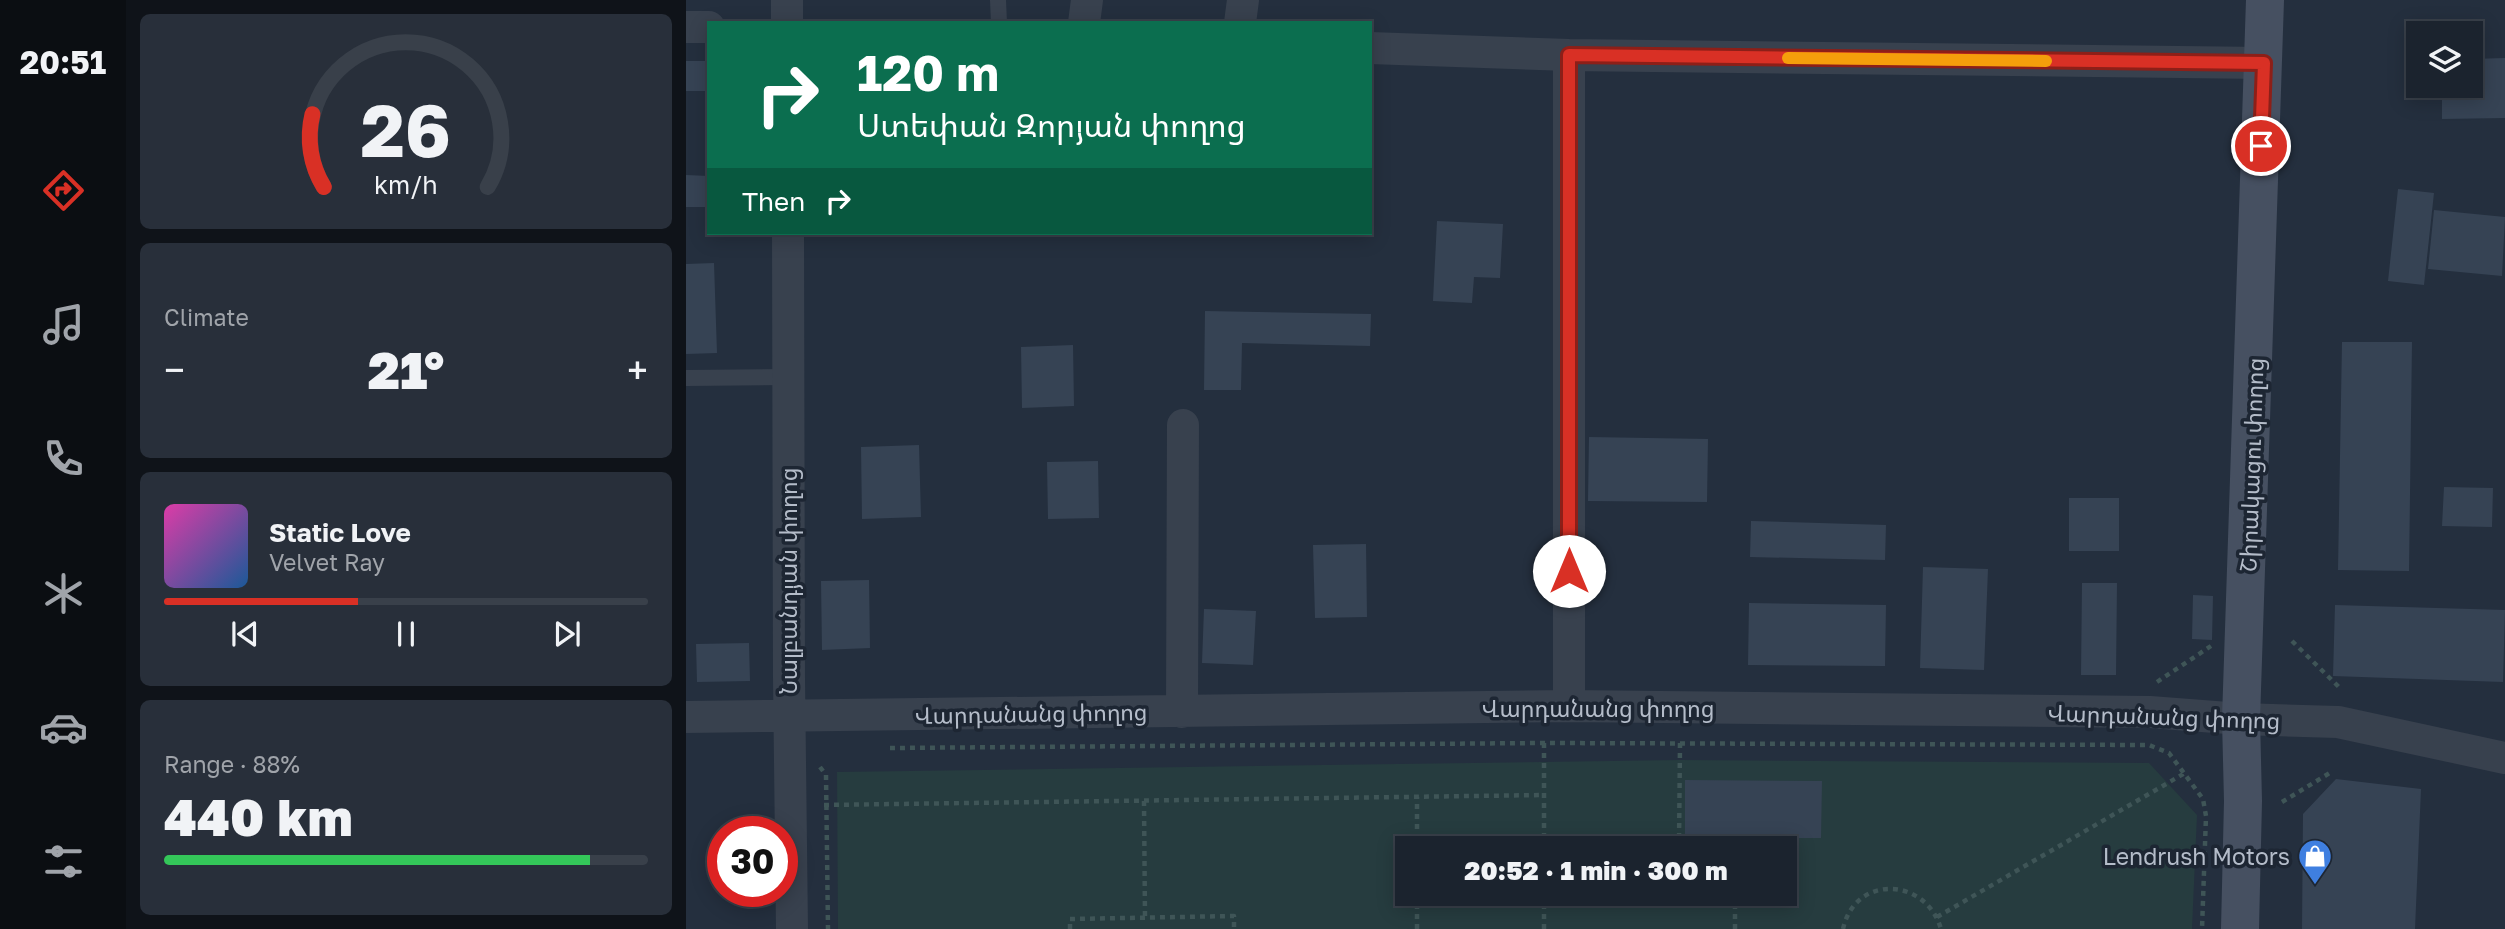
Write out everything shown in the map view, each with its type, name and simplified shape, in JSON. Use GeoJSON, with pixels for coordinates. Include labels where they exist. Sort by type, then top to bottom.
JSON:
{"type":"FeatureCollection","features":[{"type":"Feature","properties":{"kind":"street"},"geometry":{"type":"LineString","coordinates":[[787,0],[787,21]]}},
{"type":"Feature","properties":{"kind":"street"},"geometry":{"type":"LineString","coordinates":[[1084,21],[1087,0]]}},
{"type":"Feature","properties":{"kind":"street"},"geometry":{"type":"LineString","coordinates":[[1240,21],[1243,0]]}},
{"type":"Feature","properties":{"kind":"street","name":"Շիրակացու փողոց"},"geometry":{"type":"LineString","coordinates":[[2240,929],[2243,801],[2241,719],[2265,0]]}},
{"type":"Feature","properties":{"kind":"street"},"geometry":{"type":"LineString","coordinates":[[686,27],[707,27]]}},
{"type":"Feature","properties":{"kind":"street"},"geometry":{"type":"LineString","coordinates":[[1372,48],[1569,55],[2264,63]]}},
{"type":"Feature","properties":{"kind":"street"},"geometry":{"type":"LineString","coordinates":[[1569,55],[1569,706]]}},
{"type":"Feature","properties":{"kind":"street","name":"Նալբանդյան փողոց"},"geometry":{"type":"LineString","coordinates":[[788,235],[792,929]]}},
{"type":"Feature","properties":{"kind":"street"},"geometry":{"type":"LineString","coordinates":[[1182,425],[1182,712]]}},
{"type":"Feature","properties":{"kind":"street","name":"Վարդանանց փողոց"},"geometry":{"type":"LineString","coordinates":[[686,717],[1569,706],[2150,712],[2241,719],[2338,722],[2505,758]]}},
{"type":"Feature","properties":{"kind":"lane"},"geometry":{"type":"LineString","coordinates":[[998,0],[999,21]]}},
{"type":"Feature","properties":{"kind":"lane"},"geometry":{"type":"LineString","coordinates":[[686,378],[788,377]]}},
{"type":"Feature","properties":{"kind":"path"},"geometry":{"type":"LineString","coordinates":[[2291,641],[2341,689]]}},
{"type":"Feature","properties":{"kind":"path"},"geometry":{"type":"LineString","coordinates":[[2150,687],[2212,646]]}},
{"type":"Feature","properties":{"kind":"path"},"geometry":{"type":"LineString","coordinates":[[1544,743],[1544,836]]}},
{"type":"Feature","properties":{"kind":"path"},"geometry":{"type":"LineString","coordinates":[[882,748],[1544,743],[2149,746],[2169,753],[2203,799],[2206,816],[2202,929]]}},
{"type":"Feature","properties":{"kind":"path"},"geometry":{"type":"LineString","coordinates":[[1679,836],[1680,743]]}},
{"type":"Feature","properties":{"kind":"path"},"geometry":{"type":"LineString","coordinates":[[819,765],[826,775],[828,929]]}},
{"type":"Feature","properties":{"kind":"path"},"geometry":{"type":"LineString","coordinates":[[2282,802],[2333,771]]}},
{"type":"Feature","properties":{"kind":"path"},"geometry":{"type":"LineString","coordinates":[[1937,917],[2185,773]]}},
{"type":"Feature","properties":{"kind":"path"},"geometry":{"type":"LineString","coordinates":[[790,806],[1544,795]]}},
{"type":"Feature","properties":{"kind":"path"},"geometry":{"type":"LineString","coordinates":[[1417,797],[1417,836]]}},
{"type":"Feature","properties":{"kind":"path"},"geometry":{"type":"LineString","coordinates":[[1144,801],[1145,918]]}},
{"type":"Feature","properties":{"kind":"path"},"geometry":{"type":"LineString","coordinates":[[1843,929],[1845,919],[1854,905],[1866,895],[1881,889],[1898,888],[1914,893],[1927,903],[1937,917],[1941,929]]}},
{"type":"Feature","properties":{"kind":"path"},"geometry":{"type":"LineString","coordinates":[[1417,906],[1417,929]]}},
{"type":"Feature","properties":{"kind":"path"},"geometry":{"type":"LineString","coordinates":[[1544,906],[1544,929]]}},
{"type":"Feature","properties":{"kind":"path"},"geometry":{"type":"LineString","coordinates":[[1735,906],[1735,929]]}},
{"type":"Feature","properties":{"kind":"path"},"geometry":{"type":"LineString","coordinates":[[1070,929],[1070,919],[1234,916],[1236,929]]}},
{"type":"Feature","properties":{"kind":"green space"},"geometry":{"type":"Polygon","coordinates":[[[1680,760],[2149,763],[2197,815],[2192,929],[838,929],[837,772],[1680,760]]]}},
{"type":"Feature","properties":{"kind":"building"},"geometry":{"type":"Polygon","coordinates":[[[2505,58],[2505,118],[2442,119],[2442,98],[2483,98],[2483,59],[2505,58]]]}},
{"type":"Feature","properties":{"kind":"building"},"geometry":{"type":"Polygon","coordinates":[[[686,61],[707,61],[707,91],[686,91],[686,61]]]}},
{"type":"Feature","properties":{"kind":"building"},"geometry":{"type":"Polygon","coordinates":[[[686,175],[707,176],[707,207],[686,207],[686,175]]]}},
{"type":"Feature","properties":{"kind":"building"},"geometry":{"type":"Polygon","coordinates":[[[2398,189],[2434,193],[2424,285],[2388,281],[2398,189]]]}},
{"type":"Feature","properties":{"kind":"building"},"geometry":{"type":"Polygon","coordinates":[[[2434,210],[2505,217],[2502,276],[2428,269],[2434,210]]]}},
{"type":"Feature","properties":{"kind":"building"},"geometry":{"type":"Polygon","coordinates":[[[1437,221],[1503,224],[1500,278],[1474,277],[1472,303],[1433,301],[1437,221]]]}},
{"type":"Feature","properties":{"kind":"building"},"geometry":{"type":"Polygon","coordinates":[[[714,263],[717,353],[686,354],[686,264],[714,263]]]}},
{"type":"Feature","properties":{"kind":"building"},"geometry":{"type":"Polygon","coordinates":[[[1205,311],[1371,314],[1370,346],[1242,343],[1241,390],[1204,390],[1205,311]]]}},
{"type":"Feature","properties":{"kind":"building"},"geometry":{"type":"Polygon","coordinates":[[[2342,342],[2412,342],[2409,571],[2338,570],[2342,342]]]}},
{"type":"Feature","properties":{"kind":"building"},"geometry":{"type":"Polygon","coordinates":[[[1073,345],[1074,406],[1022,408],[1021,347],[1073,345]]]}},
{"type":"Feature","properties":{"kind":"building"},"geometry":{"type":"Polygon","coordinates":[[[1589,437],[1708,439],[1707,502],[1588,501],[1589,437]]]}},
{"type":"Feature","properties":{"kind":"building"},"geometry":{"type":"Polygon","coordinates":[[[919,445],[921,517],[862,519],[861,447],[919,445]]]}},
{"type":"Feature","properties":{"kind":"building"},"geometry":{"type":"Polygon","coordinates":[[[1098,461],[1099,518],[1048,519],[1047,462],[1098,461]]]}},
{"type":"Feature","properties":{"kind":"building"},"geometry":{"type":"Polygon","coordinates":[[[2444,487],[2493,488],[2492,527],[2442,526],[2444,487]]]}},
{"type":"Feature","properties":{"kind":"building"},"geometry":{"type":"Polygon","coordinates":[[[2069,498],[2119,498],[2119,551],[2069,551],[2069,498]]]}},
{"type":"Feature","properties":{"kind":"building"},"geometry":{"type":"Polygon","coordinates":[[[1751,521],[1886,525],[1885,560],[1750,557],[1751,521]]]}},
{"type":"Feature","properties":{"kind":"building"},"geometry":{"type":"Polygon","coordinates":[[[1366,544],[1367,617],[1315,618],[1313,545],[1366,544]]]}},
{"type":"Feature","properties":{"kind":"building"},"geometry":{"type":"Polygon","coordinates":[[[1923,567],[1988,569],[1984,670],[1920,668],[1923,567]]]}},
{"type":"Feature","properties":{"kind":"building"},"geometry":{"type":"Polygon","coordinates":[[[869,580],[870,648],[822,650],[821,581],[869,580]]]}},
{"type":"Feature","properties":{"kind":"building"},"geometry":{"type":"Polygon","coordinates":[[[2082,583],[2117,583],[2116,675],[2081,675],[2082,583]]]}},
{"type":"Feature","properties":{"kind":"building"},"geometry":{"type":"Polygon","coordinates":[[[2193,595],[2213,596],[2212,640],[2192,639],[2193,595]]]}},
{"type":"Feature","properties":{"kind":"building"},"geometry":{"type":"Polygon","coordinates":[[[1749,603],[1886,605],[1885,666],[1748,665],[1749,603]]]}},
{"type":"Feature","properties":{"kind":"building"},"geometry":{"type":"Polygon","coordinates":[[[2335,605],[2505,610],[2503,682],[2333,676],[2335,605]]]}},
{"type":"Feature","properties":{"kind":"building"},"geometry":{"type":"Polygon","coordinates":[[[1204,609],[1256,611],[1253,665],[1202,663],[1204,609]]]}},
{"type":"Feature","properties":{"kind":"building"},"geometry":{"type":"Polygon","coordinates":[[[749,643],[750,681],[697,682],[696,644],[749,643]]]}},
{"type":"Feature","properties":{"kind":"building"},"geometry":{"type":"Polygon","coordinates":[[[2336,779],[2421,789],[2415,929],[2302,929],[2303,814],[2336,779]]]}},
{"type":"Feature","properties":{"kind":"building"},"geometry":{"type":"Polygon","coordinates":[[[1685,780],[1822,781],[1821,838],[1685,836],[1685,780]]]}},
{"type":"Feature","properties":{"kind":"slow traffic"},"geometry":{"type":"LineString","coordinates":[[1788,58],[2046,61]]}},
{"type":"Feature","properties":{"kind":"place","name":"Lendrush Motors"},"geometry":{"type":"Point","coordinates":[2315,886]}},
{"type":"Feature","properties":{"kind":"route"},"geometry":{"type":"LineString","coordinates":[[1569,571],[1569,55],[2264,63],[2261,146]]}}]}
